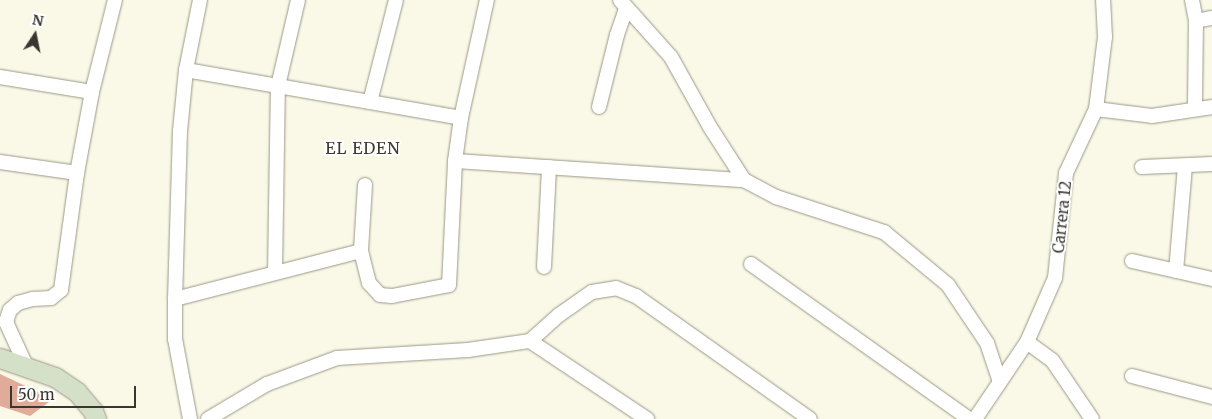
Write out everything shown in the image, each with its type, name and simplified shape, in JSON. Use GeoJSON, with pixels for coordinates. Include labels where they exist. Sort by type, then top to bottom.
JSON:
{"type":"FeatureCollection","features":[{"type":"Feature","properties":{"kind":"street"},"geometry":{"type":"LineString","coordinates":[[27,368],[6,322],[10,310],[18,303],[32,299],[51,298],[61,290],[77,173],[92,92],[115,0]]}},
{"type":"Feature","properties":{"kind":"street"},"geometry":{"type":"LineString","coordinates":[[190,419],[175,339],[175,299],[180,131],[186,70],[200,0]]}},
{"type":"Feature","properties":{"kind":"street"},"geometry":{"type":"LineString","coordinates":[[275,272],[278,86],[298,0]]}},
{"type":"Feature","properties":{"kind":"street"},"geometry":{"type":"LineString","coordinates":[[370,102],[396,0]]}},
{"type":"Feature","properties":{"kind":"street"},"geometry":{"type":"LineString","coordinates":[[365,184],[361,251],[369,283],[380,295],[392,296],[449,286],[455,161],[461,118],[488,0]]}},
{"type":"Feature","properties":{"kind":"street","name":"Carrera 12"},"geometry":{"type":"LineString","coordinates":[[974,419],[1027,342],[1056,278],[1066,173],[1096,108],[1105,37],[1103,0]]}},
{"type":"Feature","properties":{"kind":"street"},"geometry":{"type":"LineString","coordinates":[[1192,0],[1196,21],[1195,109]]}},
{"type":"Feature","properties":{"kind":"street"},"geometry":{"type":"LineString","coordinates":[[598,107],[623,5]]}},
{"type":"Feature","properties":{"kind":"street"},"geometry":{"type":"LineString","coordinates":[[623,5],[671,58],[710,127],[744,180]]}},
{"type":"Feature","properties":{"kind":"street"},"geometry":{"type":"LineString","coordinates":[[1196,21],[1212,18]]}},
{"type":"Feature","properties":{"kind":"street"},"geometry":{"type":"LineString","coordinates":[[186,70],[461,118]]}},
{"type":"Feature","properties":{"kind":"street"},"geometry":{"type":"LineString","coordinates":[[0,78],[92,92]]}},
{"type":"Feature","properties":{"kind":"street"},"geometry":{"type":"LineString","coordinates":[[1096,108],[1152,116],[1212,107]]}},
{"type":"Feature","properties":{"kind":"street"},"geometry":{"type":"LineString","coordinates":[[455,161],[744,180],[776,197],[884,232],[948,285],[987,343],[1000,382]]}},
{"type":"Feature","properties":{"kind":"street"},"geometry":{"type":"LineString","coordinates":[[0,162],[77,173]]}},
{"type":"Feature","properties":{"kind":"street"},"geometry":{"type":"LineString","coordinates":[[1142,167],[1212,164]]}},
{"type":"Feature","properties":{"kind":"street"},"geometry":{"type":"LineString","coordinates":[[1176,271],[1185,166]]}},
{"type":"Feature","properties":{"kind":"street"},"geometry":{"type":"LineString","coordinates":[[544,267],[549,167]]}},
{"type":"Feature","properties":{"kind":"street"},"geometry":{"type":"LineString","coordinates":[[175,299],[361,251]]}},
{"type":"Feature","properties":{"kind":"street"},"geometry":{"type":"LineString","coordinates":[[1132,261],[1212,279]]}},
{"type":"Feature","properties":{"kind":"street"},"geometry":{"type":"LineString","coordinates":[[751,264],[969,419]]}},
{"type":"Feature","properties":{"kind":"street"},"geometry":{"type":"LineString","coordinates":[[208,419],[268,384],[337,358],[468,350],[530,341],[559,315],[592,292],[616,288],[636,296],[810,419]]}},
{"type":"Feature","properties":{"kind":"street"},"geometry":{"type":"LineString","coordinates":[[530,341],[647,419]]}},
{"type":"Feature","properties":{"kind":"street"},"geometry":{"type":"LineString","coordinates":[[1027,342],[1052,360],[1092,419]]}},
{"type":"Feature","properties":{"kind":"street"},"geometry":{"type":"LineString","coordinates":[[0,358],[55,378],[77,392],[93,411],[96,419]]}},
{"type":"Feature","properties":{"kind":"street"},"geometry":{"type":"LineString","coordinates":[[1132,376],[1212,397]]}},
{"type":"Feature","properties":{"kind":"shaded area"},"geometry":{"type":"Polygon","coordinates":[[[0,374],[53,399],[30,416],[0,406],[0,374]]]}},
{"type":"Feature","properties":{"kind":"district","name":"EL EDEN"},"geometry":{"type":"Point","coordinates":[363,148]}}]}
